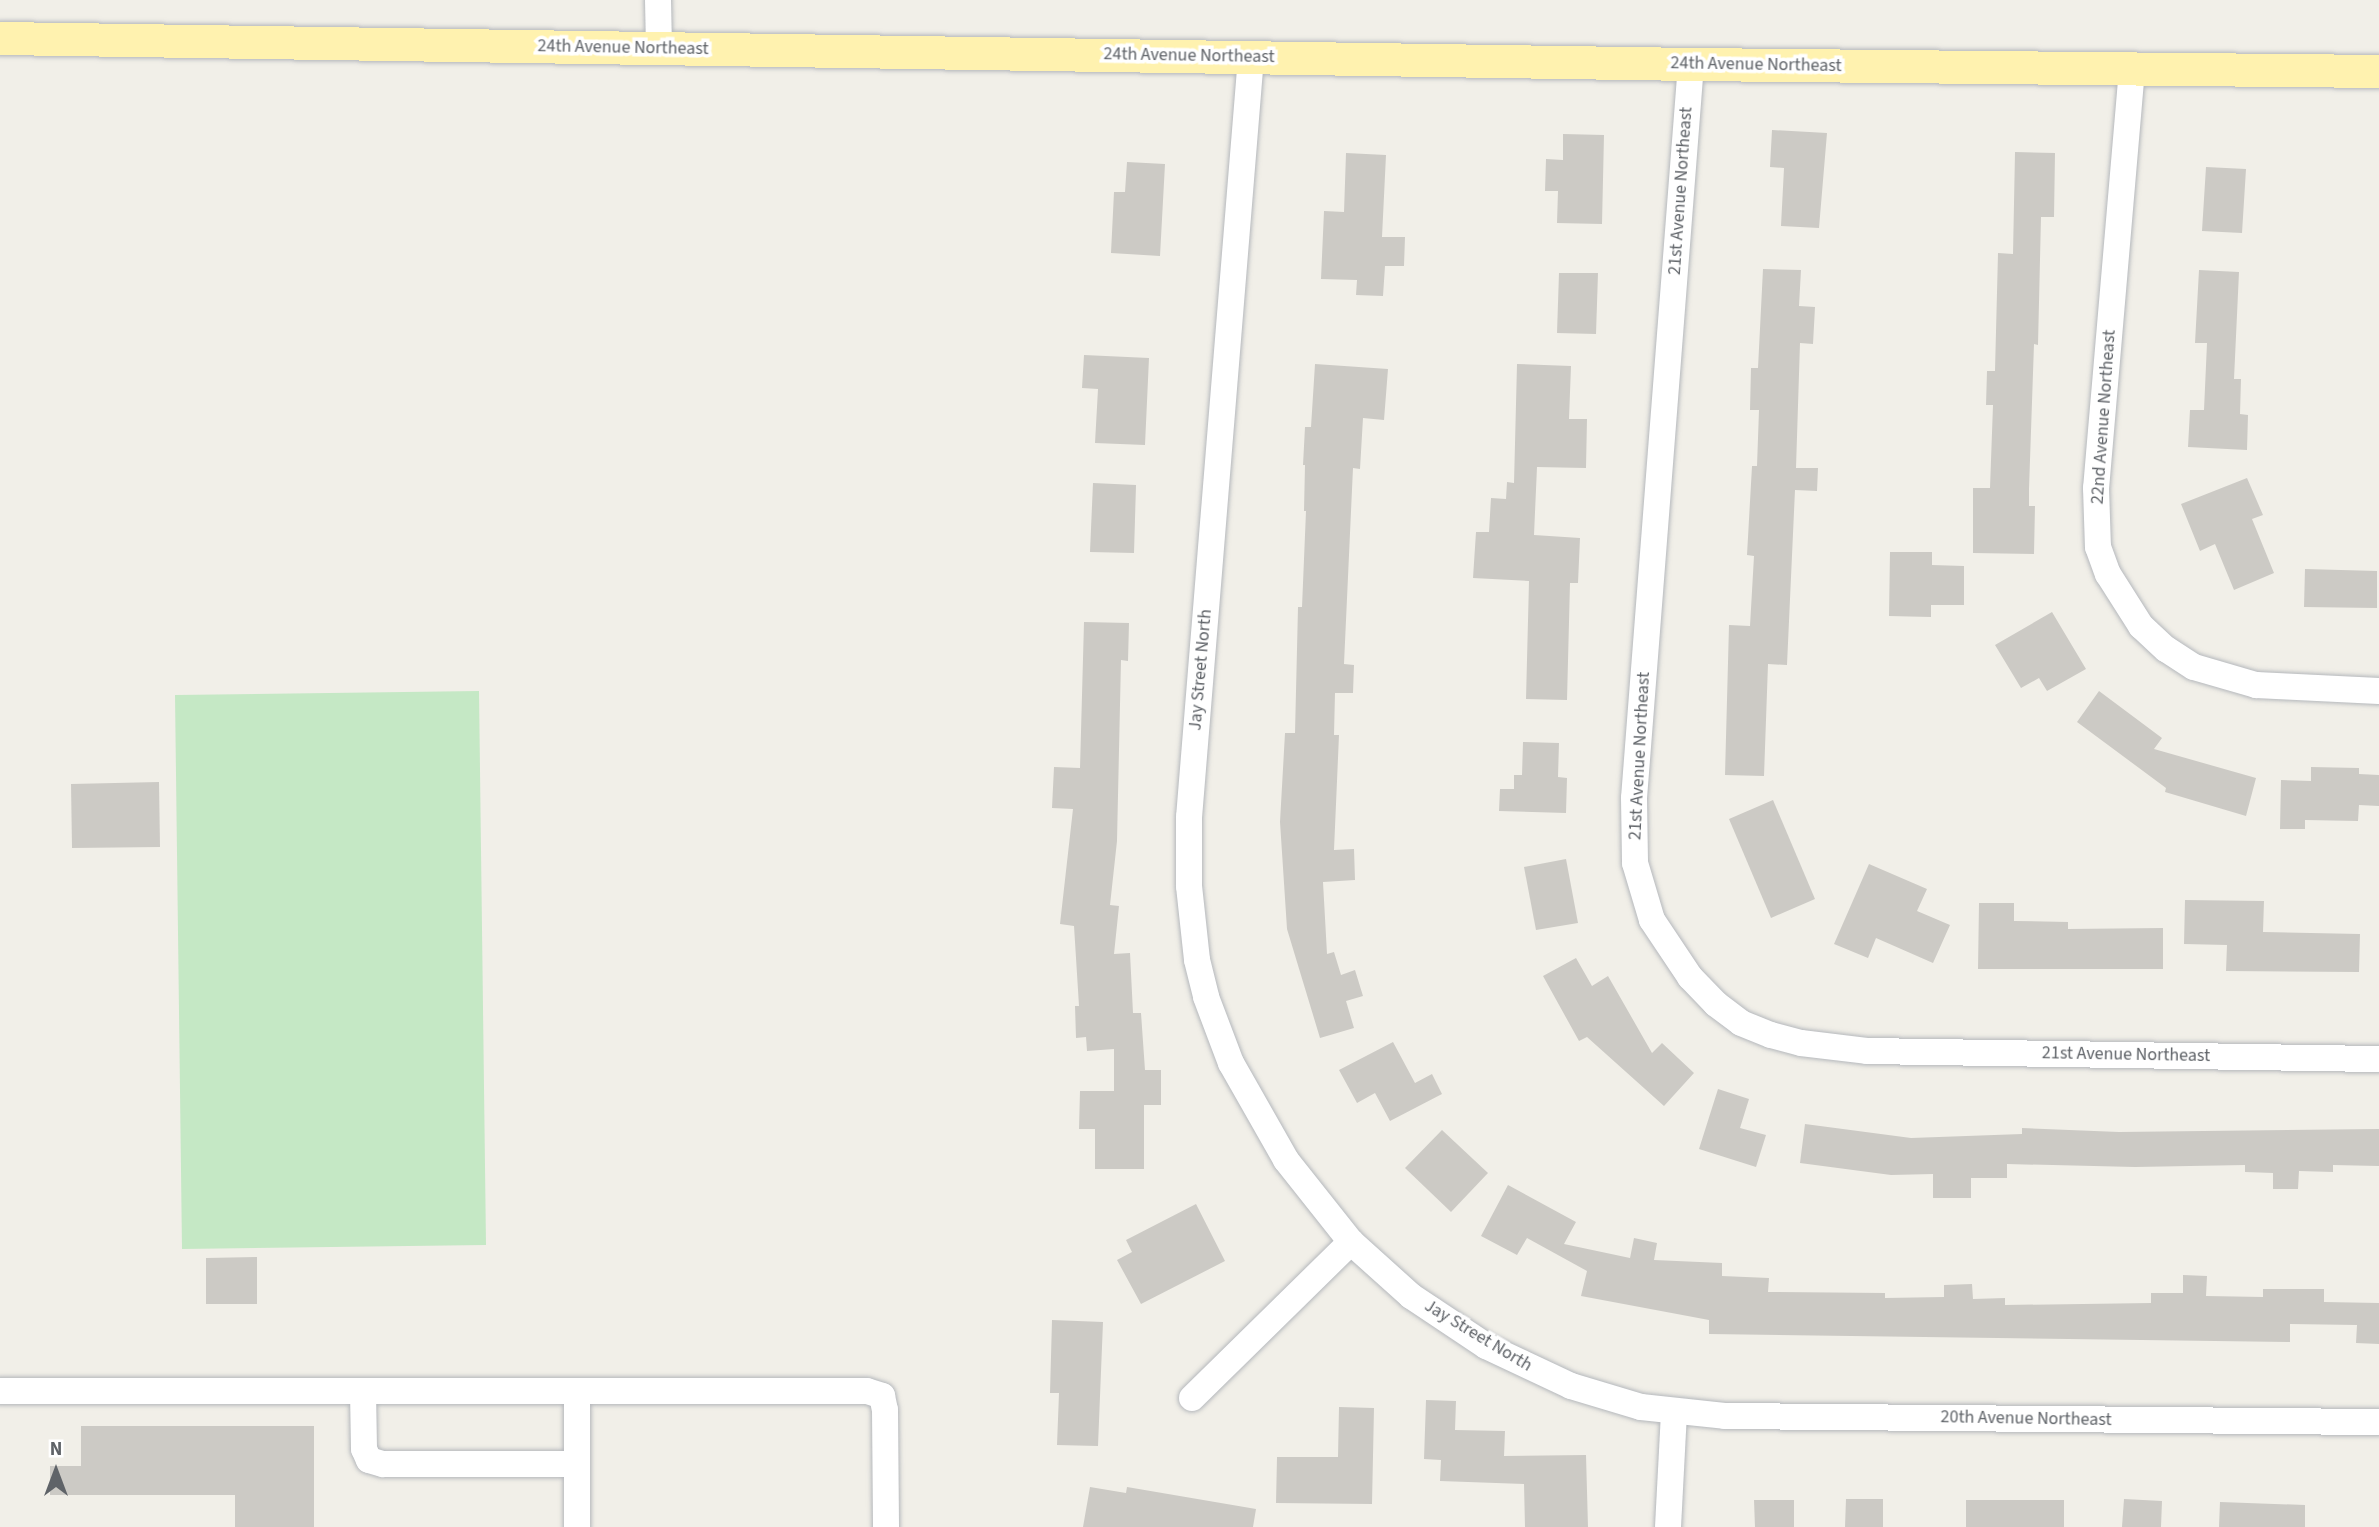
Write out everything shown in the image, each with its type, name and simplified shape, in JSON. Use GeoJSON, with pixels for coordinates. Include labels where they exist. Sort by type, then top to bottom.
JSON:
{"type":"FeatureCollection","features":[{"type":"Feature","properties":{"kind":"main road","name":"24th Avenue Northeast"},"geometry":{"type":"LineString","coordinates":[[0,38],[2379,72]]}},
{"type":"Feature","properties":{"kind":"street"},"geometry":{"type":"LineString","coordinates":[[658,0],[659,49]]}},
{"type":"Feature","properties":{"kind":"street","name":"Jay Street North"},"geometry":{"type":"LineString","coordinates":[[1251,57],[1189,817],[1189,886],[1203,984],[1231,1063],[1286,1160],[1351,1242],[1411,1296],[1486,1346],[1571,1386],[1641,1407],[1674,1413]]}},
{"type":"Feature","properties":{"kind":"street","name":"21st Avenue Northeast"},"geometry":{"type":"LineString","coordinates":[[1690,64],[1634,798],[1635,863],[1652,920],[1690,977],[1716,1004],[1741,1023],[1801,1043],[1867,1051],[2379,1059]]}},
{"type":"Feature","properties":{"kind":"street","name":"22nd Avenue Northeast"},"geometry":{"type":"LineString","coordinates":[[2132,69],[2096,488],[2098,547],[2108,574],[2141,626],[2166,649],[2194,667],[2256,685],[2379,691]]}},
{"type":"Feature","properties":{"kind":"street"},"geometry":{"type":"LineString","coordinates":[[1192,1398],[1351,1242]]}},
{"type":"Feature","properties":{"kind":"street"},"geometry":{"type":"LineString","coordinates":[[0,1391],[867,1391],[882,1396],[886,1527]]}},
{"type":"Feature","properties":{"kind":"street"},"geometry":{"type":"LineString","coordinates":[[363,1391],[364,1449],[369,1460],[383,1464],[577,1464]]}},
{"type":"Feature","properties":{"kind":"street"},"geometry":{"type":"LineString","coordinates":[[577,1391],[577,1527]]}},
{"type":"Feature","properties":{"kind":"street"},"geometry":{"type":"LineString","coordinates":[[1668,1527],[1674,1413]]}},
{"type":"Feature","properties":{"kind":"street","name":"20th Avenue Northeast"},"geometry":{"type":"LineString","coordinates":[[1674,1413],[1724,1416],[2379,1422]]}},
{"type":"Feature","properties":{"kind":"green space"},"geometry":{"type":"Polygon","coordinates":[[[479,691],[486,1245],[182,1249],[175,695],[479,691]]]}},
{"type":"Feature","properties":{"kind":"building"},"geometry":{"type":"Polygon","coordinates":[[[1772,130],[1827,133],[1819,228],[1781,226],[1784,168],[1770,167],[1772,130]]]}},
{"type":"Feature","properties":{"kind":"building"},"geometry":{"type":"Polygon","coordinates":[[[1563,134],[1604,135],[1602,224],[1557,223],[1558,191],[1545,191],[1546,159],[1563,160],[1563,134]]]}},
{"type":"Feature","properties":{"kind":"building"},"geometry":{"type":"Polygon","coordinates":[[[2015,152],[2055,153],[2054,217],[2041,217],[2038,345],[2034,344],[2029,506],[2035,506],[2034,554],[1973,553],[1973,488],[1990,488],[1993,405],[1986,405],[1987,371],[1995,371],[1998,253],[2013,254],[2015,152]]]}},
{"type":"Feature","properties":{"kind":"building"},"geometry":{"type":"Polygon","coordinates":[[[1346,153],[1386,155],[1382,237],[1405,237],[1404,266],[1385,266],[1383,296],[1356,295],[1357,280],[1321,279],[1324,211],[1344,212],[1346,153]]]}},
{"type":"Feature","properties":{"kind":"building"},"geometry":{"type":"Polygon","coordinates":[[[1127,162],[1165,164],[1160,256],[1111,253],[1114,192],[1125,192],[1127,162]]]}},
{"type":"Feature","properties":{"kind":"building"},"geometry":{"type":"Polygon","coordinates":[[[2206,167],[2246,169],[2242,233],[2202,231],[2206,167]]]}},
{"type":"Feature","properties":{"kind":"building"},"geometry":{"type":"Polygon","coordinates":[[[1763,269],[1801,270],[1799,306],[1815,307],[1813,344],[1800,343],[1796,468],[1818,468],[1817,491],[1795,490],[1787,665],[1768,664],[1764,776],[1725,775],[1729,625],[1750,626],[1754,556],[1747,555],[1752,466],[1757,466],[1759,410],[1750,410],[1751,368],[1758,368],[1763,269]]]}},
{"type":"Feature","properties":{"kind":"building"},"geometry":{"type":"Polygon","coordinates":[[[2199,270],[2239,272],[2234,379],[2241,379],[2240,414],[2248,415],[2247,450],[2188,447],[2190,410],[2204,410],[2207,343],[2195,343],[2199,270]]]}},
{"type":"Feature","properties":{"kind":"building"},"geometry":{"type":"Polygon","coordinates":[[[1559,273],[1598,273],[1596,334],[1557,333],[1559,273]]]}},
{"type":"Feature","properties":{"kind":"building"},"geometry":{"type":"Polygon","coordinates":[[[1084,355],[1149,358],[1145,445],[1095,443],[1098,389],[1082,388],[1084,355]]]}},
{"type":"Feature","properties":{"kind":"building"},"geometry":{"type":"Polygon","coordinates":[[[1315,364],[1388,369],[1384,420],[1363,418],[1360,469],[1353,468],[1344,664],[1354,665],[1353,693],[1335,693],[1334,735],[1339,735],[1334,850],[1354,849],[1355,880],[1323,882],[1327,954],[1334,952],[1341,975],[1355,970],[1363,996],[1346,1001],[1354,1028],[1320,1038],[1287,929],[1280,822],[1285,733],[1295,733],[1298,607],[1302,607],[1306,511],[1303,465],[1305,427],[1311,427],[1315,364]]]}},
{"type":"Feature","properties":{"kind":"building"},"geometry":{"type":"Polygon","coordinates":[[[1517,364],[1571,366],[1569,419],[1587,419],[1586,468],[1537,467],[1534,535],[1580,538],[1578,583],[1570,583],[1567,700],[1526,699],[1529,581],[1473,578],[1476,532],[1489,532],[1491,498],[1506,499],[1507,482],[1514,483],[1517,364]]]}},
{"type":"Feature","properties":{"kind":"building"},"geometry":{"type":"Polygon","coordinates":[[[2247,478],[2263,515],[2252,519],[2274,573],[2234,590],[2215,544],[2200,551],[2181,504],[2247,478]]]}},
{"type":"Feature","properties":{"kind":"building"},"geometry":{"type":"Polygon","coordinates":[[[1093,483],[1136,485],[1134,553],[1090,552],[1093,483]]]}},
{"type":"Feature","properties":{"kind":"building"},"geometry":{"type":"Polygon","coordinates":[[[1890,552],[1932,552],[1932,565],[1964,566],[1964,605],[1931,605],[1931,617],[1889,616],[1890,552]]]}},
{"type":"Feature","properties":{"kind":"building"},"geometry":{"type":"Polygon","coordinates":[[[2305,569],[2377,571],[2377,608],[2304,607],[2305,569]]]}},
{"type":"Feature","properties":{"kind":"building"},"geometry":{"type":"Polygon","coordinates":[[[2052,612],[2086,669],[2047,691],[2039,678],[2021,688],[1995,645],[2052,612]]]}},
{"type":"Feature","properties":{"kind":"building"},"geometry":{"type":"Polygon","coordinates":[[[1084,622],[1129,623],[1128,661],[1121,660],[1117,841],[1110,905],[1119,906],[1114,954],[1130,953],[1133,1013],[1141,1013],[1145,1070],[1161,1070],[1161,1105],[1144,1105],[1144,1169],[1095,1169],[1095,1129],[1079,1129],[1080,1091],[1114,1091],[1114,1049],[1087,1051],[1086,1037],[1076,1038],[1075,1006],[1079,1006],[1074,926],[1060,924],[1073,809],[1052,808],[1054,767],[1080,768],[1084,622]]]}},
{"type":"Feature","properties":{"kind":"building"},"geometry":{"type":"Polygon","coordinates":[[[2099,691],[2162,738],[2154,749],[2256,778],[2246,816],[2165,792],[2166,788],[2077,722],[2099,691]]]}},
{"type":"Feature","properties":{"kind":"building"},"geometry":{"type":"Polygon","coordinates":[[[1523,742],[1559,743],[1558,777],[1567,778],[1566,813],[1499,811],[1500,789],[1514,789],[1514,775],[1522,775],[1523,742]]]}},
{"type":"Feature","properties":{"kind":"building"},"geometry":{"type":"Polygon","coordinates":[[[2311,767],[2359,768],[2359,774],[2379,775],[2379,806],[2359,805],[2358,821],[2305,820],[2305,829],[2280,829],[2281,780],[2311,781],[2311,767]]]}},
{"type":"Feature","properties":{"kind":"building"},"geometry":{"type":"Polygon","coordinates":[[[159,782],[160,847],[72,848],[71,784],[159,782]]]}},
{"type":"Feature","properties":{"kind":"building"},"geometry":{"type":"Polygon","coordinates":[[[1773,800],[1815,899],[1771,918],[1729,819],[1773,800]]]}},
{"type":"Feature","properties":{"kind":"building"},"geometry":{"type":"Polygon","coordinates":[[[1566,859],[1578,923],[1536,930],[1524,867],[1566,859]]]}},
{"type":"Feature","properties":{"kind":"building"},"geometry":{"type":"Polygon","coordinates":[[[1869,864],[1927,889],[1917,911],[1950,925],[1933,963],[1876,938],[1868,958],[1834,944],[1869,864]]]}},
{"type":"Feature","properties":{"kind":"building"},"geometry":{"type":"Polygon","coordinates":[[[2185,900],[2264,901],[2263,932],[2360,934],[2359,972],[2226,971],[2227,945],[2184,944],[2185,900]]]}},
{"type":"Feature","properties":{"kind":"building"},"geometry":{"type":"Polygon","coordinates":[[[1979,903],[2014,903],[2014,921],[2068,922],[2068,929],[2163,928],[2163,969],[1978,969],[1979,903]]]}},
{"type":"Feature","properties":{"kind":"building"},"geometry":{"type":"Polygon","coordinates":[[[1576,958],[1592,986],[1608,976],[1652,1053],[1662,1043],[1694,1073],[1664,1106],[1587,1037],[1579,1041],[1543,976],[1576,958]]]}},
{"type":"Feature","properties":{"kind":"building"},"geometry":{"type":"Polygon","coordinates":[[[1393,1042],[1415,1083],[1432,1074],[1442,1094],[1390,1121],[1375,1093],[1357,1103],[1339,1070],[1393,1042]]]}},
{"type":"Feature","properties":{"kind":"building"},"geometry":{"type":"Polygon","coordinates":[[[1718,1089],[1749,1099],[1740,1128],[1766,1135],[1756,1167],[1699,1149],[1718,1089]]]}},
{"type":"Feature","properties":{"kind":"building"},"geometry":{"type":"Polygon","coordinates":[[[1805,1124],[1911,1138],[2022,1134],[2022,1128],[2119,1132],[2379,1129],[2379,1166],[2333,1165],[2333,1172],[2299,1171],[2298,1189],[2273,1189],[2273,1173],[2245,1172],[2245,1165],[2135,1167],[2007,1164],[2007,1178],[1971,1178],[1971,1198],[1933,1198],[1933,1174],[1891,1175],[1800,1163],[1805,1124]]]}},
{"type":"Feature","properties":{"kind":"building"},"geometry":{"type":"Polygon","coordinates":[[[1442,1130],[1488,1173],[1451,1212],[1405,1168],[1442,1130]]]}},
{"type":"Feature","properties":{"kind":"building"},"geometry":{"type":"Polygon","coordinates":[[[1508,1185],[1576,1222],[1564,1244],[1630,1258],[1634,1238],[1657,1243],[1654,1260],[1722,1263],[1722,1276],[1769,1278],[1768,1292],[1885,1293],[1885,1298],[1944,1297],[1944,1285],[1972,1284],[1973,1299],[2005,1298],[2005,1305],[2151,1303],[2151,1293],[2183,1293],[2183,1275],[2207,1276],[2206,1296],[2263,1297],[2263,1289],[2324,1289],[2324,1302],[2379,1303],[2379,1344],[2356,1343],[2357,1325],[2290,1324],[2290,1342],[1709,1334],[1709,1320],[1581,1296],[1587,1271],[1527,1238],[1517,1255],[1481,1236],[1508,1185]]]}},
{"type":"Feature","properties":{"kind":"building"},"geometry":{"type":"Polygon","coordinates":[[[1196,1204],[1225,1261],[1141,1304],[1117,1260],[1132,1252],[1126,1240],[1196,1204]]]}},
{"type":"Feature","properties":{"kind":"building"},"geometry":{"type":"Polygon","coordinates":[[[257,1257],[257,1304],[206,1304],[206,1258],[257,1257]]]}},
{"type":"Feature","properties":{"kind":"building"},"geometry":{"type":"Polygon","coordinates":[[[1052,1320],[1103,1322],[1098,1446],[1057,1445],[1059,1393],[1050,1393],[1052,1320]]]}},
{"type":"Feature","properties":{"kind":"building"},"geometry":{"type":"Polygon","coordinates":[[[1426,1400],[1456,1401],[1455,1430],[1505,1431],[1504,1456],[1586,1455],[1588,1527],[1525,1527],[1524,1484],[1440,1481],[1441,1460],[1424,1459],[1426,1400]]]}},
{"type":"Feature","properties":{"kind":"building"},"geometry":{"type":"Polygon","coordinates":[[[1339,1407],[1374,1408],[1372,1504],[1276,1503],[1277,1457],[1338,1457],[1339,1407]]]}},
{"type":"Feature","properties":{"kind":"building"},"geometry":{"type":"Polygon","coordinates":[[[81,1426],[314,1426],[314,1527],[235,1527],[235,1495],[50,1495],[50,1466],[81,1466],[81,1426]]]}},
{"type":"Feature","properties":{"kind":"building"},"geometry":{"type":"Polygon","coordinates":[[[1090,1487],[1126,1493],[1127,1487],[1256,1509],[1253,1527],[1083,1527],[1090,1487]]]}},
{"type":"Feature","properties":{"kind":"building"},"geometry":{"type":"Polygon","coordinates":[[[1846,1499],[1883,1499],[1883,1527],[1845,1527],[1846,1499]]]}},
{"type":"Feature","properties":{"kind":"building"},"geometry":{"type":"Polygon","coordinates":[[[2124,1499],[2162,1501],[2161,1527],[2122,1527],[2124,1499]]]}},
{"type":"Feature","properties":{"kind":"building"},"geometry":{"type":"Polygon","coordinates":[[[1754,1500],[1794,1500],[1794,1527],[1755,1527],[1754,1500]]]}},
{"type":"Feature","properties":{"kind":"building"},"geometry":{"type":"Polygon","coordinates":[[[1966,1500],[2064,1500],[2064,1527],[1966,1527],[1966,1500]]]}},
{"type":"Feature","properties":{"kind":"building"},"geometry":{"type":"Polygon","coordinates":[[[2220,1502],[2305,1505],[2305,1527],[2219,1527],[2220,1502]]]}}]}
